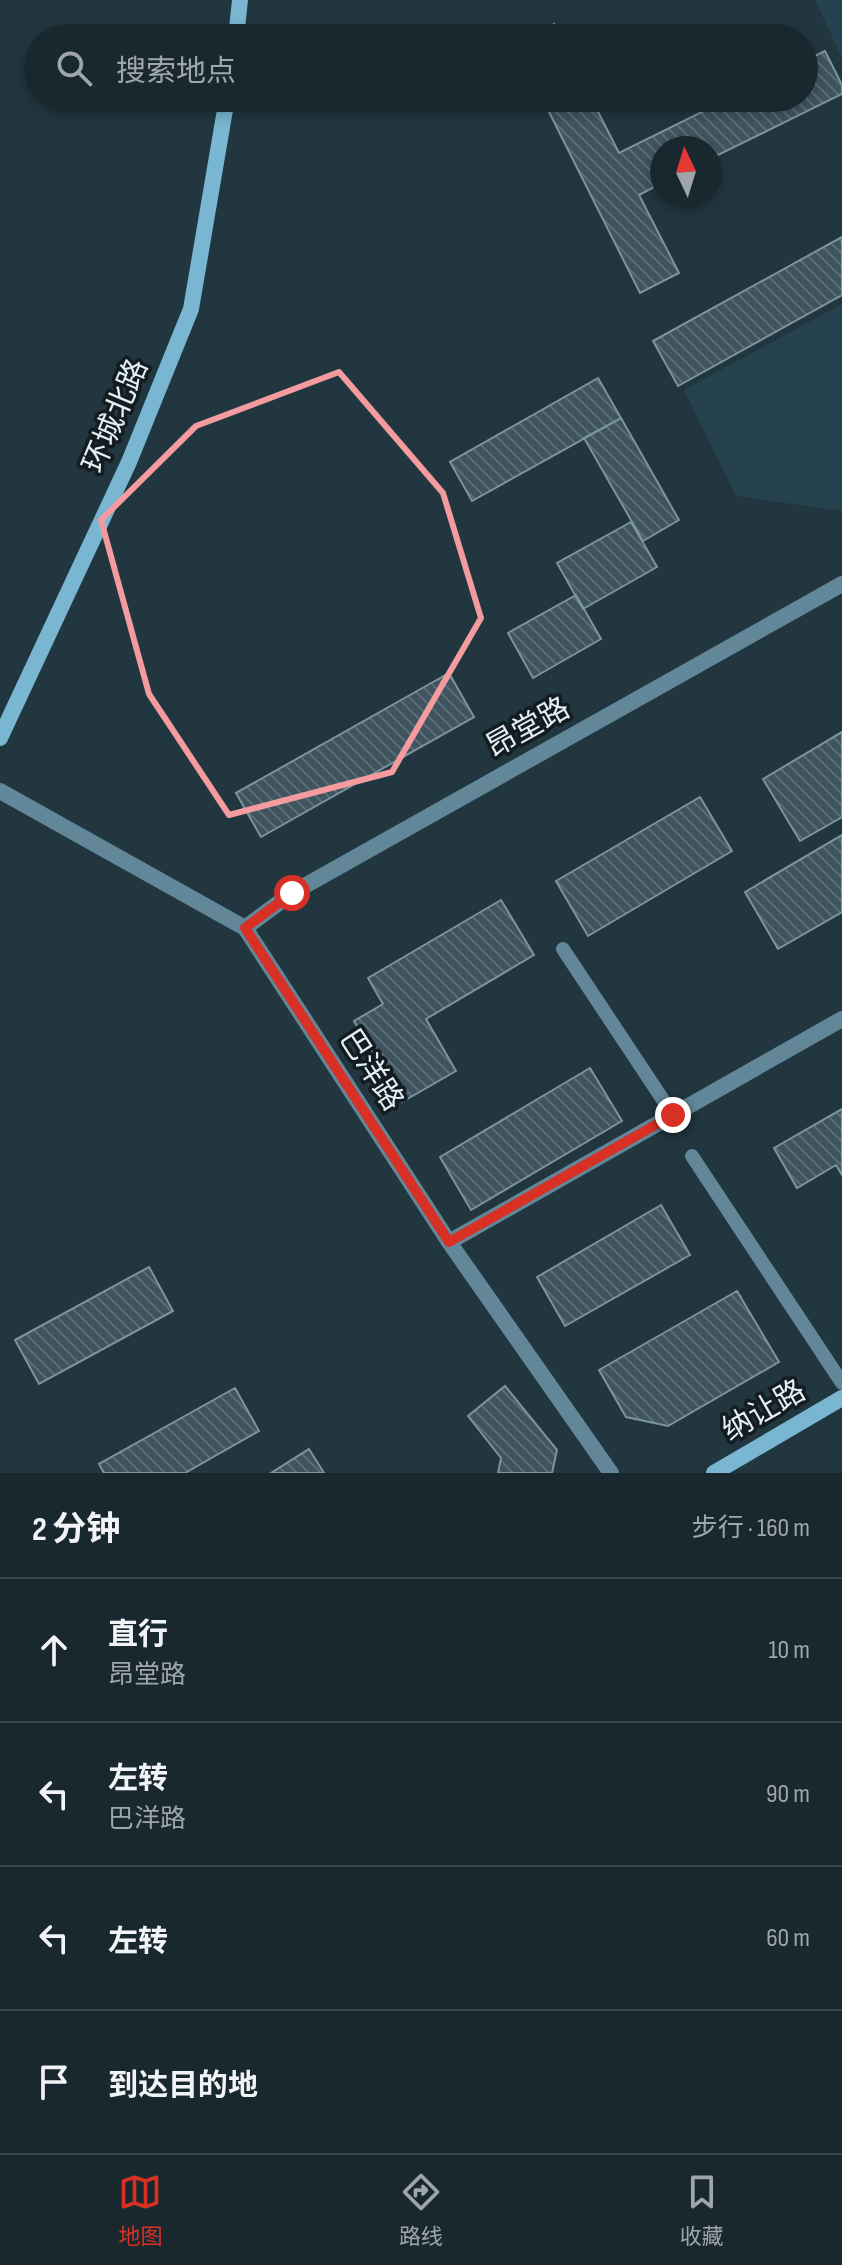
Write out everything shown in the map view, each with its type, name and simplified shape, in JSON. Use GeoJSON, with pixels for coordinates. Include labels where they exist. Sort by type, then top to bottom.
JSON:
{"type":"FeatureCollection","features":[{"type":"Feature","properties":{"kind":"main road"},"geometry":{"type":"LineString","coordinates":[[237,24],[240,0]]}},
{"type":"Feature","properties":{"kind":"main road","name":"环城北路"},"geometry":{"type":"LineString","coordinates":[[0,738],[129,462],[191,309],[225,112]]}},
{"type":"Feature","properties":{"kind":"main road","name":"纳让路"},"geometry":{"type":"LineString","coordinates":[[714,1473],[842,1398]]}},
{"type":"Feature","properties":{"kind":"street","name":"昂堂路"},"geometry":{"type":"LineString","coordinates":[[245,928],[292,893],[842,584]]}},
{"type":"Feature","properties":{"kind":"street","name":"巴洋路"},"geometry":{"type":"LineString","coordinates":[[0,791],[245,928],[449,1242],[611,1473]]}},
{"type":"Feature","properties":{"kind":"street"},"geometry":{"type":"LineString","coordinates":[[449,1242],[842,1019]]}},
{"type":"Feature","properties":{"kind":"lane"},"geometry":{"type":"LineString","coordinates":[[563,949],[673,1115]]}},
{"type":"Feature","properties":{"kind":"lane"},"geometry":{"type":"LineString","coordinates":[[692,1156],[842,1383]]}},
{"type":"Feature","properties":{"kind":"highlighted area"},"geometry":{"type":"Polygon","coordinates":[[[339,372],[443,493],[481,618],[392,772],[229,815],[149,694],[101,520],[196,426],[339,372]]]}},
{"type":"Feature","properties":{"kind":"shaded area"},"geometry":{"type":"Polygon","coordinates":[[[815,0],[842,0],[842,58],[815,0]]]}},
{"type":"Feature","properties":{"kind":"shaded area"},"geometry":{"type":"Polygon","coordinates":[[[842,304],[842,511],[736,496],[684,390],[842,304]]]}},
{"type":"Feature","properties":{"kind":"building"},"geometry":{"type":"Polygon","coordinates":[[[825,51],[842,85],[842,94],[818,106],[818,54],[825,51]]]}},
{"type":"Feature","properties":{"kind":"building"},"geometry":{"type":"Polygon","coordinates":[[[549,112],[598,112],[619,153],[650,138],[650,189],[639,195],[679,273],[640,293],[549,112]]]}},
{"type":"Feature","properties":{"kind":"building"},"geometry":{"type":"Polygon","coordinates":[[[702,112],[805,112],[722,153],[722,136],[653,136],[702,112]]]}},
{"type":"Feature","properties":{"kind":"building"},"geometry":{"type":"Polygon","coordinates":[[[842,237],[842,295],[678,386],[653,341],[842,237]]]}},
{"type":"Feature","properties":{"kind":"building"},"geometry":{"type":"Polygon","coordinates":[[[598,378],[621,418],[472,501],[450,462],[598,378]]]}},
{"type":"Feature","properties":{"kind":"building"},"geometry":{"type":"Polygon","coordinates":[[[621,418],[679,520],[643,541],[584,438],[621,418]]]}},
{"type":"Feature","properties":{"kind":"building"},"geometry":{"type":"Polygon","coordinates":[[[631,522],[657,567],[583,609],[557,563],[631,522]]]}},
{"type":"Feature","properties":{"kind":"building"},"geometry":{"type":"Polygon","coordinates":[[[576,595],[601,639],[533,678],[508,633],[576,595]]]}},
{"type":"Feature","properties":{"kind":"building"},"geometry":{"type":"Polygon","coordinates":[[[449,673],[474,717],[261,837],[236,793],[449,673]]]}},
{"type":"Feature","properties":{"kind":"building"},"geometry":{"type":"Polygon","coordinates":[[[842,732],[842,817],[800,841],[763,779],[842,732]]]}},
{"type":"Feature","properties":{"kind":"building"},"geometry":{"type":"Polygon","coordinates":[[[700,797],[732,851],[588,936],[556,881],[700,797]]]}},
{"type":"Feature","properties":{"kind":"building"},"geometry":{"type":"Polygon","coordinates":[[[842,835],[842,912],[778,949],[745,892],[842,835]]]}},
{"type":"Feature","properties":{"kind":"building"},"geometry":{"type":"Polygon","coordinates":[[[501,900],[534,955],[426,1019],[456,1071],[402,1102],[354,1021],[383,1004],[368,978],[501,900]]]}},
{"type":"Feature","properties":{"kind":"building"},"geometry":{"type":"Polygon","coordinates":[[[590,1068],[622,1121],[471,1210],[440,1157],[590,1068]]]}},
{"type":"Feature","properties":{"kind":"building"},"geometry":{"type":"Polygon","coordinates":[[[842,1109],[842,1175],[836,1165],[797,1188],[774,1148],[842,1109]]]}},
{"type":"Feature","properties":{"kind":"building"},"geometry":{"type":"Polygon","coordinates":[[[661,1205],[690,1255],[565,1326],[537,1277],[661,1205]]]}},
{"type":"Feature","properties":{"kind":"building"},"geometry":{"type":"Polygon","coordinates":[[[149,1267],[173,1311],[39,1384],[15,1340],[149,1267]]]}},
{"type":"Feature","properties":{"kind":"building"},"geometry":{"type":"Polygon","coordinates":[[[737,1291],[779,1362],[668,1426],[626,1417],[599,1370],[737,1291]]]}},
{"type":"Feature","properties":{"kind":"building"},"geometry":{"type":"Polygon","coordinates":[[[505,1386],[557,1450],[552,1473],[498,1473],[501,1458],[468,1416],[505,1386]]]}},
{"type":"Feature","properties":{"kind":"building"},"geometry":{"type":"Polygon","coordinates":[[[235,1388],[259,1431],[185,1473],[104,1473],[99,1464],[235,1388]]]}},
{"type":"Feature","properties":{"kind":"building"},"geometry":{"type":"Polygon","coordinates":[[[309,1449],[324,1473],[271,1473],[309,1449]]]}},
{"type":"Feature","properties":{"kind":"route"},"geometry":{"type":"LineString","coordinates":[[292,893],[245,928],[449,1242],[673,1115]]}}]}
